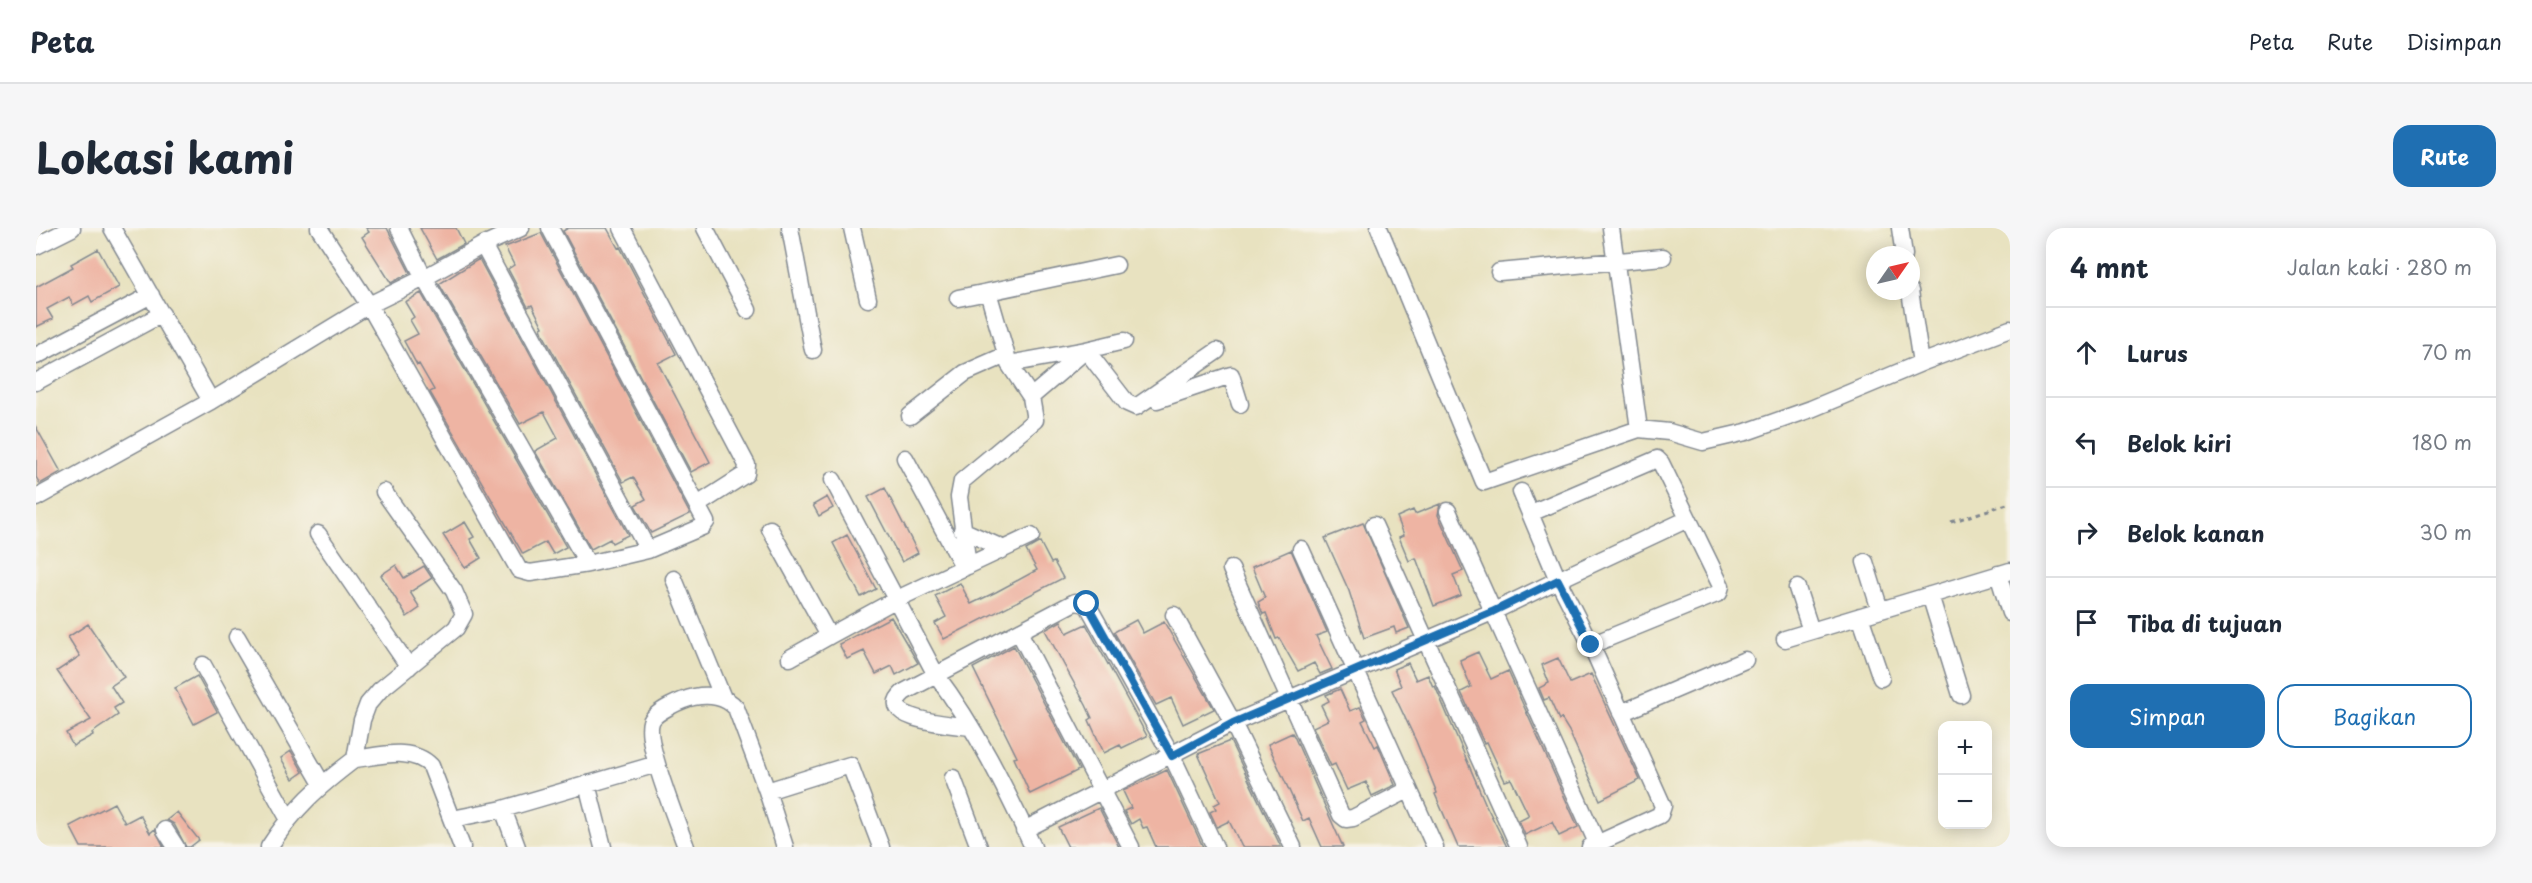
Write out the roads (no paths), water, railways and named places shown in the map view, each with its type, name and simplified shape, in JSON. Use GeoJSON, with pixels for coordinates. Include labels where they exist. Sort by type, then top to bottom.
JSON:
{"type":"FeatureCollection","features":[{"type":"Feature","properties":{"kind":"street"},"geometry":{"type":"LineString","coordinates":[[36,246],[72,228]]}},
{"type":"Feature","properties":{"kind":"street"},"geometry":{"type":"LineString","coordinates":[[112,228],[211,401]]}},
{"type":"Feature","properties":{"kind":"street"},"geometry":{"type":"LineString","coordinates":[[319,228],[369,305],[519,570],[530,573],[588,564],[648,550],[702,527],[706,522],[699,504],[550,228]]}},
{"type":"Feature","properties":{"kind":"street"},"geometry":{"type":"LineString","coordinates":[[399,228],[424,278],[588,564]]}},
{"type":"Feature","properties":{"kind":"street"},"geometry":{"type":"LineString","coordinates":[[622,228],[747,465],[746,474],[699,504]]}},
{"type":"Feature","properties":{"kind":"street"},"geometry":{"type":"LineString","coordinates":[[705,228],[748,310]]}},
{"type":"Feature","properties":{"kind":"street"},"geometry":{"type":"LineString","coordinates":[[790,228],[813,350]]}},
{"type":"Feature","properties":{"kind":"street"},"geometry":{"type":"LineString","coordinates":[[852,228],[868,299]]}},
{"type":"Feature","properties":{"kind":"street"},"geometry":{"type":"LineString","coordinates":[[1379,228],[1484,482],[1639,429],[1669,432],[1703,442],[1724,437],[1811,409],[2010,329]]}},
{"type":"Feature","properties":{"kind":"street"},"geometry":{"type":"LineString","coordinates":[[1611,228],[1639,429]]}},
{"type":"Feature","properties":{"kind":"street"},"geometry":{"type":"LineString","coordinates":[[1900,228],[1903,246]]}},
{"type":"Feature","properties":{"kind":"street"},"geometry":{"type":"LineString","coordinates":[[36,498],[211,401],[369,305],[424,278],[510,230]]}},
{"type":"Feature","properties":{"kind":"street"},"geometry":{"type":"LineString","coordinates":[[483,245],[648,550]]}},
{"type":"Feature","properties":{"kind":"street"},"geometry":{"type":"LineString","coordinates":[[1499,272],[1663,257]]}},
{"type":"Feature","properties":{"kind":"street"},"geometry":{"type":"LineString","coordinates":[[958,298],[1116,265]]}},
{"type":"Feature","properties":{"kind":"street"},"geometry":{"type":"LineString","coordinates":[[966,567],[961,514],[962,481],[1035,420],[1031,397],[1007,359],[988,292]]}},
{"type":"Feature","properties":{"kind":"street"},"geometry":{"type":"LineString","coordinates":[[36,356],[151,295]]}},
{"type":"Feature","properties":{"kind":"street"},"geometry":{"type":"LineString","coordinates":[[1911,300],[1921,363]]}},
{"type":"Feature","properties":{"kind":"street"},"geometry":{"type":"LineString","coordinates":[[36,382],[162,314]]}},
{"type":"Feature","properties":{"kind":"street"},"geometry":{"type":"LineString","coordinates":[[910,416],[965,373],[1007,359],[1086,350],[1124,341]]}},
{"type":"Feature","properties":{"kind":"street"},"geometry":{"type":"LineString","coordinates":[[1031,397],[1086,350]]}},
{"type":"Feature","properties":{"kind":"street"},"geometry":{"type":"LineString","coordinates":[[1086,350],[1127,403],[1136,407],[1231,375],[1240,404]]}},
{"type":"Feature","properties":{"kind":"street"},"geometry":{"type":"LineString","coordinates":[[1136,407],[1217,351]]}},
{"type":"Feature","properties":{"kind":"street"},"geometry":{"type":"LineString","coordinates":[[905,458],[966,567]]}},
{"type":"Feature","properties":{"kind":"street"},"geometry":{"type":"LineString","coordinates":[[1531,513],[1657,459],[1721,586],[1719,592],[1591,645]]}},
{"type":"Feature","properties":{"kind":"street"},"geometry":{"type":"LineString","coordinates":[[833,480],[895,600],[936,675],[958,704],[971,727],[1033,847]]}},
{"type":"Feature","properties":{"kind":"street"},"geometry":{"type":"LineString","coordinates":[[355,759],[362,720],[368,704],[380,690],[456,628],[464,614],[454,591],[384,492]]}},
{"type":"Feature","properties":{"kind":"street"},"geometry":{"type":"LineString","coordinates":[[1448,511],[1594,845],[1660,815],[1663,806],[1591,645],[1558,580],[1521,492]]}},
{"type":"Feature","properties":{"kind":"street"},"geometry":{"type":"LineString","coordinates":[[961,514],[1002,548]]}},
{"type":"Feature","properties":{"kind":"street"},"geometry":{"type":"LineString","coordinates":[[1024,830],[1233,723],[1492,612],[1688,519]]}},
{"type":"Feature","properties":{"kind":"street"},"geometry":{"type":"LineString","coordinates":[[1374,525],[1519,847]]}},
{"type":"Feature","properties":{"kind":"street"},"geometry":{"type":"LineString","coordinates":[[770,529],[829,636]]}},
{"type":"Feature","properties":{"kind":"street"},"geometry":{"type":"LineString","coordinates":[[318,534],[409,667]]}},
{"type":"Feature","properties":{"kind":"street"},"geometry":{"type":"LineString","coordinates":[[790,658],[895,600],[1031,536]]}},
{"type":"Feature","properties":{"kind":"street"},"geometry":{"type":"LineString","coordinates":[[1301,549],[1434,847]]}},
{"type":"Feature","properties":{"kind":"street"},"geometry":{"type":"LineString","coordinates":[[1865,562],[1880,610]]}},
{"type":"Feature","properties":{"kind":"street"},"geometry":{"type":"LineString","coordinates":[[1231,569],[1283,703],[1341,815],[1346,819],[1353,818],[1408,790]]}},
{"type":"Feature","properties":{"kind":"street"},"geometry":{"type":"LineString","coordinates":[[1785,639],[2004,573],[2010,613]]}},
{"type":"Feature","properties":{"kind":"street"},"geometry":{"type":"LineString","coordinates":[[674,579],[723,698]]}},
{"type":"Feature","properties":{"kind":"street"},"geometry":{"type":"LineString","coordinates":[[1797,588],[1811,631]]}},
{"type":"Feature","properties":{"kind":"street"},"geometry":{"type":"LineString","coordinates":[[1930,595],[1961,695]]}},
{"type":"Feature","properties":{"kind":"street"},"geometry":{"type":"LineString","coordinates":[[971,727],[916,719],[900,711],[896,706],[899,696],[1076,602],[1087,604],[1172,756],[1215,847]]}},
{"type":"Feature","properties":{"kind":"street"},"geometry":{"type":"LineString","coordinates":[[1174,615],[1233,723],[1293,847]]}},
{"type":"Feature","properties":{"kind":"street"},"geometry":{"type":"LineString","coordinates":[[1860,616],[1881,678]]}},
{"type":"Feature","properties":{"kind":"street"},"geometry":{"type":"LineString","coordinates":[[1019,632],[1131,847]]}},
{"type":"Feature","properties":{"kind":"street"},"geometry":{"type":"LineString","coordinates":[[237,637],[322,784]]}},
{"type":"Feature","properties":{"kind":"street"},"geometry":{"type":"LineString","coordinates":[[1621,713],[1745,660]]}},
{"type":"Feature","properties":{"kind":"street"},"geometry":{"type":"LineString","coordinates":[[202,665],[288,818]]}},
{"type":"Feature","properties":{"kind":"street"},"geometry":{"type":"LineString","coordinates":[[686,847],[657,764],[649,732],[651,721],[657,713],[693,697],[723,698],[730,700],[736,708],[785,847]]}},
{"type":"Feature","properties":{"kind":"street"},"geometry":{"type":"LineString","coordinates":[[269,847],[288,818],[322,784],[355,759],[412,753],[423,757],[431,766],[462,847]]}},
{"type":"Feature","properties":{"kind":"street"},"geometry":{"type":"LineString","coordinates":[[452,819],[503,809],[657,764]]}},
{"type":"Feature","properties":{"kind":"street"},"geometry":{"type":"LineString","coordinates":[[767,791],[850,765],[881,847]]}},
{"type":"Feature","properties":{"kind":"street"},"geometry":{"type":"LineString","coordinates":[[952,778],[978,846]]}},
{"type":"Feature","properties":{"kind":"street"},"geometry":{"type":"LineString","coordinates":[[587,784],[603,847]]}},
{"type":"Feature","properties":{"kind":"street"},"geometry":{"type":"LineString","coordinates":[[503,809],[517,847]]}},
{"type":"Feature","properties":{"kind":"street"},"geometry":{"type":"LineString","coordinates":[[165,830],[176,847]]}}]}
